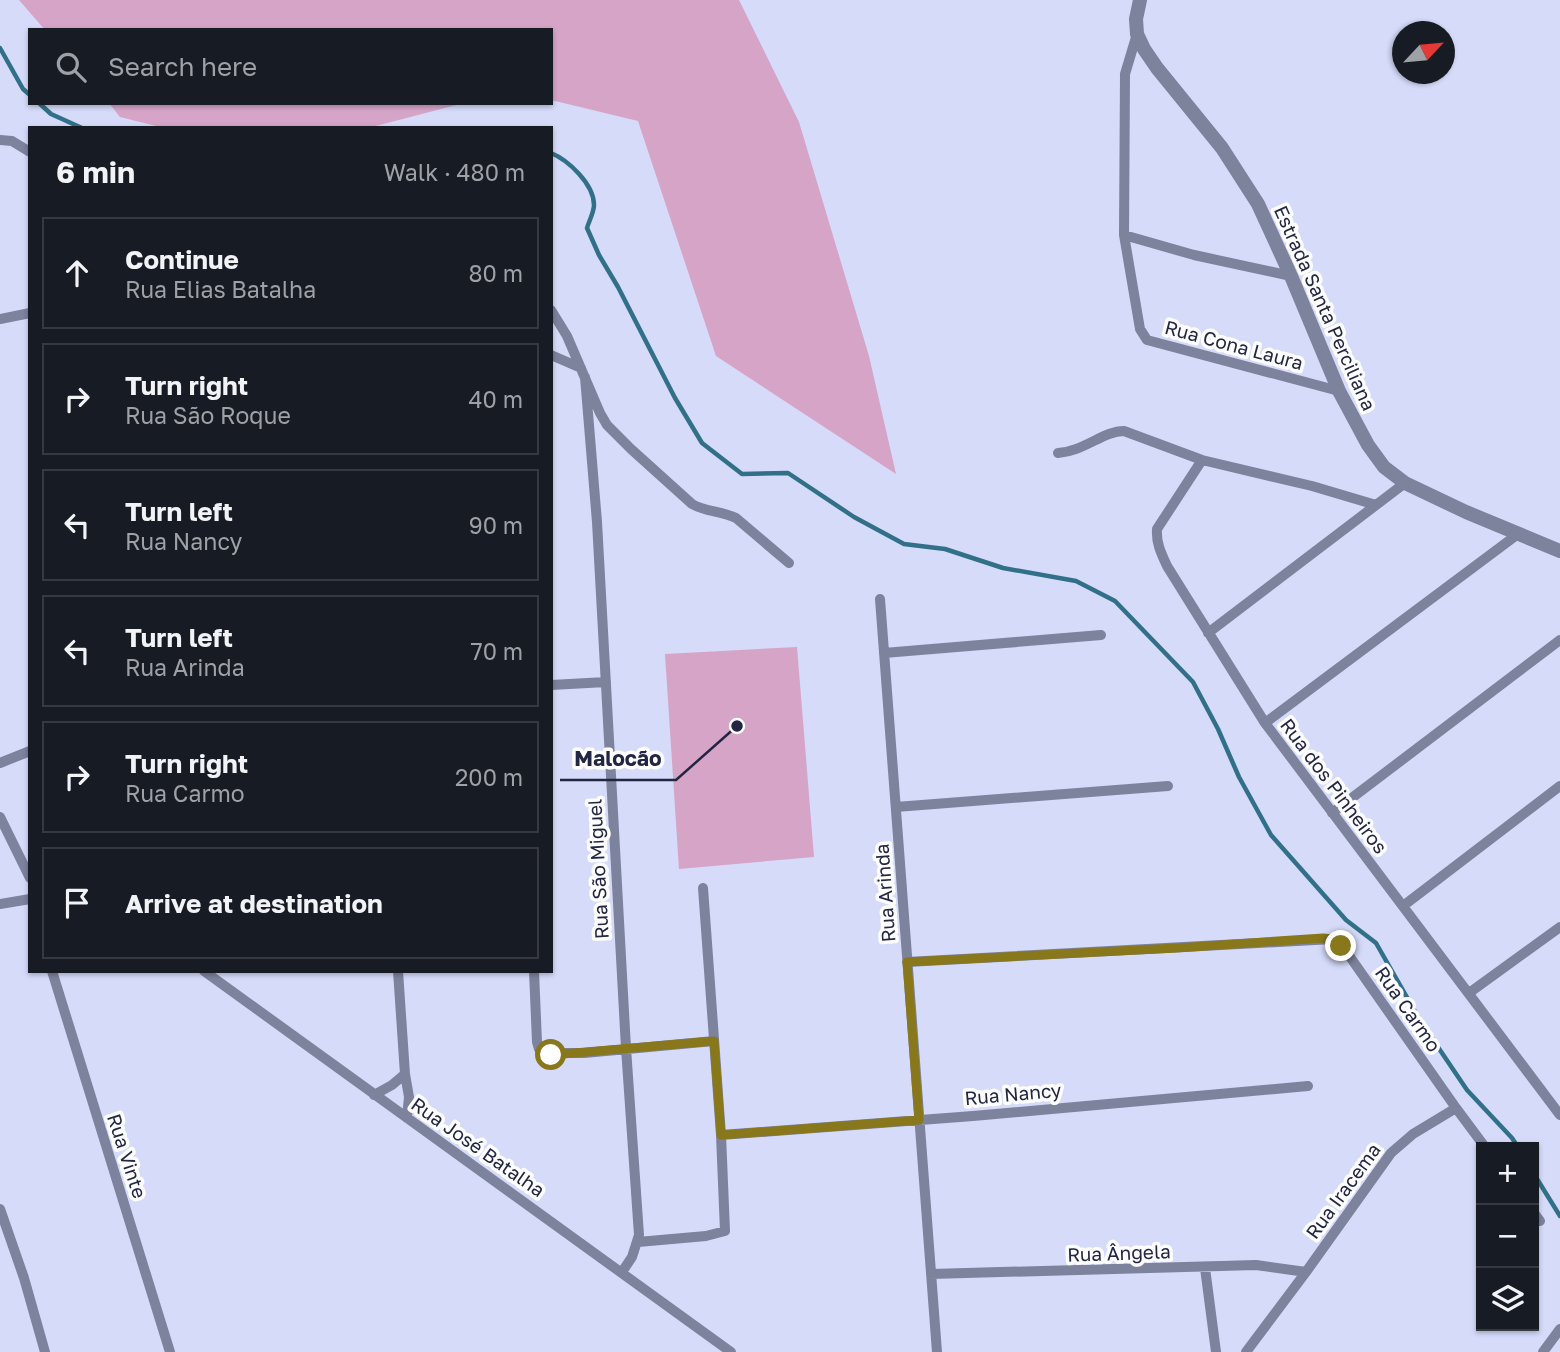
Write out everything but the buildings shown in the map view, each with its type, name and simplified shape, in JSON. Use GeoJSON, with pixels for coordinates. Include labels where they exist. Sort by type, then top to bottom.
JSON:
{"type":"FeatureCollection","features":[{"type":"Feature","properties":{"kind":"street"},"geometry":{"type":"LineString","coordinates":[[1140,0],[1136,19],[1138,34],[1125,74],[1124,235],[1194,255],[1291,276]]}},
{"type":"Feature","properties":{"kind":"street","name":"Estrada Santa Perciliana"},"geometry":{"type":"LineString","coordinates":[[1138,34],[1157,68],[1204,124],[1258,204],[1339,391],[1367,445],[1384,467],[1405,482],[1560,551]]}},
{"type":"Feature","properties":{"kind":"street"},"geometry":{"type":"LineString","coordinates":[[0,140],[12,141],[28,151]]}},
{"type":"Feature","properties":{"kind":"street","name":"Rua Cona Laura"},"geometry":{"type":"LineString","coordinates":[[1124,235],[1140,329],[1147,340],[1339,391]]}},
{"type":"Feature","properties":{"kind":"street"},"geometry":{"type":"LineString","coordinates":[[0,319],[28,313]]}},
{"type":"Feature","properties":{"kind":"street"},"geometry":{"type":"LineString","coordinates":[[553,313],[567,336],[607,425],[669,485],[699,508],[726,513],[736,518],[789,563]]}},
{"type":"Feature","properties":{"kind":"street"},"geometry":{"type":"LineString","coordinates":[[553,356],[583,372]]}},
{"type":"Feature","properties":{"kind":"street","name":"Rua São Miguel"},"geometry":{"type":"LineString","coordinates":[[583,372],[597,522],[638,1241]]}},
{"type":"Feature","properties":{"kind":"street"},"geometry":{"type":"LineString","coordinates":[[1058,453],[1080,449],[1113,433],[1124,431],[1202,460],[1312,486],[1376,505]]}},
{"type":"Feature","properties":{"kind":"street","name":"Rua dos Pinheiros"},"geometry":{"type":"LineString","coordinates":[[1202,460],[1157,529],[1156,539],[1167,566],[1265,723],[1560,1115]]}},
{"type":"Feature","properties":{"kind":"street"},"geometry":{"type":"LineString","coordinates":[[1208,634],[1405,482]]}},
{"type":"Feature","properties":{"kind":"street"},"geometry":{"type":"LineString","coordinates":[[1265,723],[1518,534]]}},
{"type":"Feature","properties":{"kind":"street","name":"Rua Arinda"},"geometry":{"type":"LineString","coordinates":[[880,599],[937,1352]]}},
{"type":"Feature","properties":{"kind":"street"},"geometry":{"type":"LineString","coordinates":[[884,653],[1101,635]]}},
{"type":"Feature","properties":{"kind":"street"},"geometry":{"type":"LineString","coordinates":[[1332,813],[1560,640]]}},
{"type":"Feature","properties":{"kind":"street"},"geometry":{"type":"LineString","coordinates":[[553,685],[606,682]]}},
{"type":"Feature","properties":{"kind":"street"},"geometry":{"type":"LineString","coordinates":[[0,763],[28,752]]}},
{"type":"Feature","properties":{"kind":"street"},"geometry":{"type":"LineString","coordinates":[[896,807],[1168,786]]}},
{"type":"Feature","properties":{"kind":"street"},"geometry":{"type":"LineString","coordinates":[[1403,906],[1560,786]]}},
{"type":"Feature","properties":{"kind":"street"},"geometry":{"type":"LineString","coordinates":[[0,817],[28,874]]}},
{"type":"Feature","properties":{"kind":"street"},"geometry":{"type":"LineString","coordinates":[[622,1272],[638,1241],[706,1237],[725,1231],[721,1135],[703,888]]}},
{"type":"Feature","properties":{"kind":"street"},"geometry":{"type":"LineString","coordinates":[[0,904],[28,899]]}},
{"type":"Feature","properties":{"kind":"street"},"geometry":{"type":"LineString","coordinates":[[1469,993],[1560,928]]}},
{"type":"Feature","properties":{"kind":"street","name":"Rua Carmo"},"geometry":{"type":"LineString","coordinates":[[907,962],[1333,939],[1341,946],[1456,1108]]}},
{"type":"Feature","properties":{"kind":"street","name":"Rua Vinte"},"geometry":{"type":"LineString","coordinates":[[53,973],[170,1352]]}},
{"type":"Feature","properties":{"kind":"street","name":"Rua José Batalha"},"geometry":{"type":"LineString","coordinates":[[207,973],[731,1352]]}},
{"type":"Feature","properties":{"kind":"street"},"geometry":{"type":"LineString","coordinates":[[398,973],[405,1073],[410,1097],[407,1118]]}},
{"type":"Feature","properties":{"kind":"street"},"geometry":{"type":"LineString","coordinates":[[534,973],[537,1042],[539,1049],[551,1055],[714,1041]]}},
{"type":"Feature","properties":{"kind":"street"},"geometry":{"type":"LineString","coordinates":[[374,1095],[392,1085],[405,1073]]}},
{"type":"Feature","properties":{"kind":"street","name":"Rua Nancy"},"geometry":{"type":"LineString","coordinates":[[721,1135],[1308,1086]]}},
{"type":"Feature","properties":{"kind":"street"},"geometry":{"type":"LineString","coordinates":[[1456,1108],[1481,1142]]}},
{"type":"Feature","properties":{"kind":"street","name":"Rua Iracema"},"geometry":{"type":"LineString","coordinates":[[1245,1352],[1391,1153],[1413,1134],[1456,1108]]}},
{"type":"Feature","properties":{"kind":"street"},"geometry":{"type":"LineString","coordinates":[[0,1209],[24,1278],[45,1352]]}},
{"type":"Feature","properties":{"kind":"street","name":"Rua Ângela"},"geometry":{"type":"LineString","coordinates":[[931,1274],[1256,1265],[1306,1272]]}},
{"type":"Feature","properties":{"kind":"street"},"geometry":{"type":"LineString","coordinates":[[1205,1268],[1216,1352]]}},
{"type":"Feature","properties":{"kind":"street"},"geometry":{"type":"LineString","coordinates":[[1543,1352],[1560,1329]]}},
{"type":"Feature","properties":{"kind":"shaded area"},"geometry":{"type":"Polygon","coordinates":[[[19,0],[739,0],[799,122],[869,356],[896,474],[716,356],[638,121],[553,100],[553,28],[43,28],[19,0]]]}},
{"type":"Feature","properties":{"kind":"shaded area"},"geometry":{"type":"Polygon","coordinates":[[[111,105],[456,105],[376,126],[156,126],[120,117],[111,105]]]}},
{"type":"Feature","properties":{"kind":"shaded area"},"geometry":{"type":"Polygon","coordinates":[[[797,647],[814,857],[679,869],[665,654],[797,647]]]}},
{"type":"Feature","properties":{"kind":"waterway"},"geometry":{"type":"LineString","coordinates":[[0,48],[28,93]]}},
{"type":"Feature","properties":{"kind":"waterway"},"geometry":{"type":"LineString","coordinates":[[41,105],[51,114],[78,126]]}},
{"type":"Feature","properties":{"kind":"waterway"},"geometry":{"type":"LineString","coordinates":[[553,154],[572,167],[590,189],[594,205],[587,228],[675,398],[702,443],[742,474],[788,473],[854,517],[904,544],[945,549],[1003,568],[1076,581],[1115,601],[1193,682],[1239,777],[1271,835],[1346,920],[1376,943],[1421,1022],[1467,1090],[1515,1142]]}},
{"type":"Feature","properties":{"kind":"waterway"},"geometry":{"type":"LineString","coordinates":[[1539,1182],[1560,1216]]}},
{"type":"Feature","properties":{"kind":"place","name":"Malocão"},"geometry":{"type":"Point","coordinates":[737,726]}},
{"type":"Feature","properties":{"kind":"route"},"geometry":{"type":"LineString","coordinates":[[551,1055],[714,1041],[721,1135],[919,1120],[907,962],[1323,938],[1338,941],[1341,946]]}}]}
